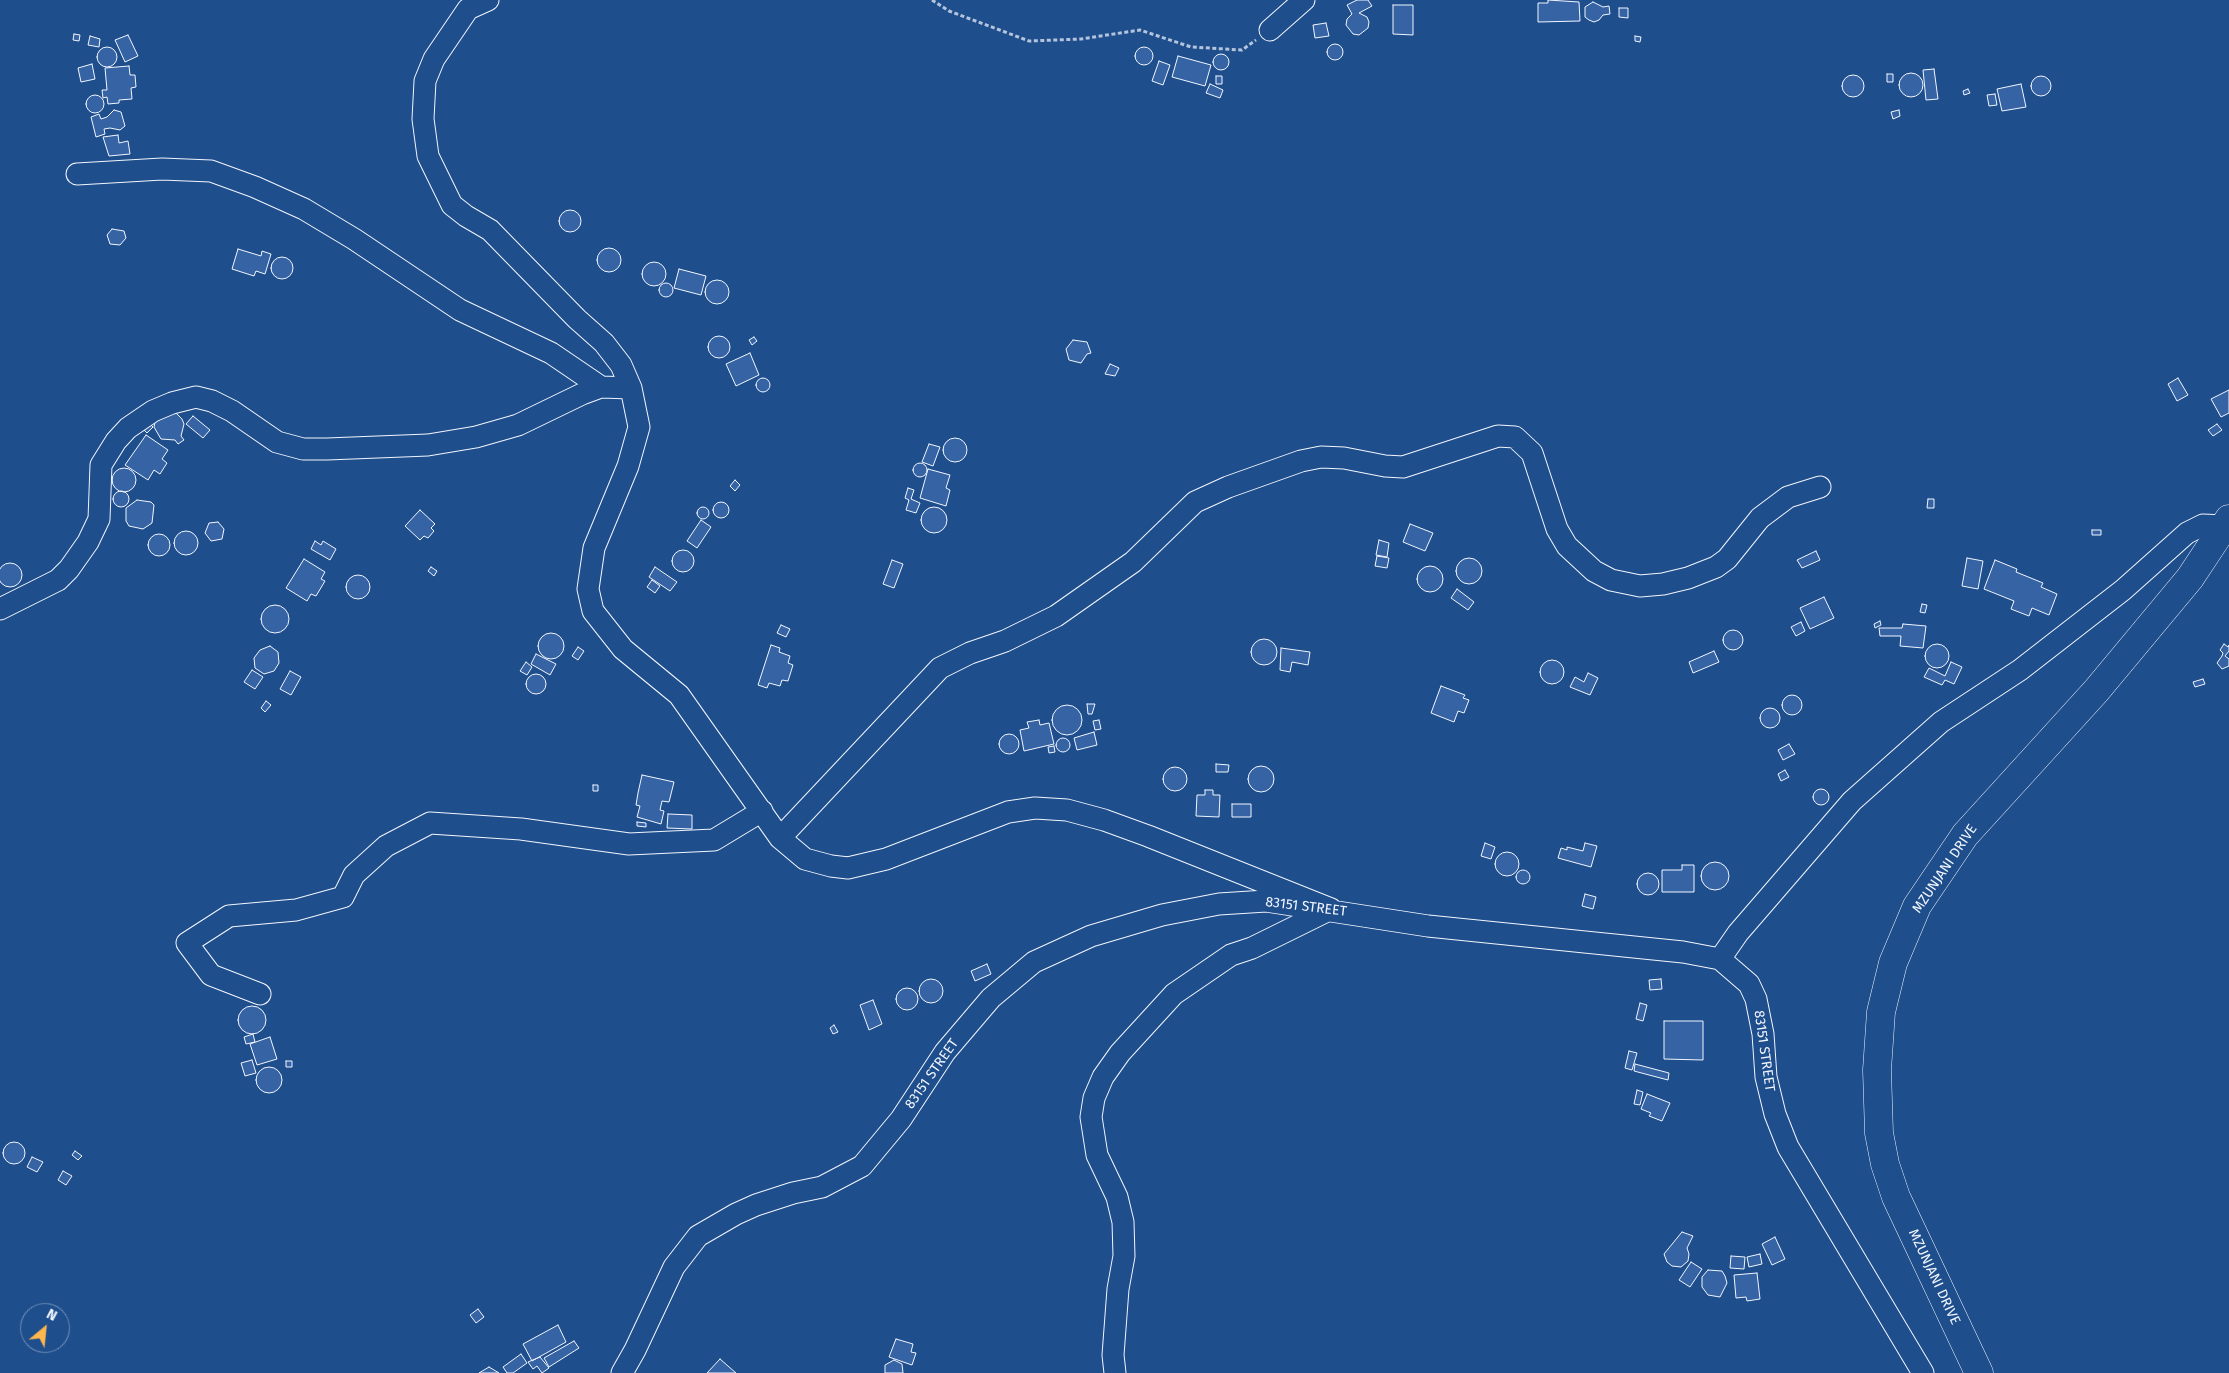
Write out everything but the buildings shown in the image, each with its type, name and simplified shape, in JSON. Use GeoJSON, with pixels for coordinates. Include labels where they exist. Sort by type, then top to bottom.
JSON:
{"type":"FeatureCollection","features":[{"type":"Feature","properties":{"kind":"main road","name":"MZUNJANI DRIVE"},"geometry":{"type":"LineString","coordinates":[[1979,1373],[1896,1197],[1885,1164],[1879,1133],[1877,1070],[1881,1012],[1893,963],[1917,906],[1965,835],[2096,691],[2190,578],[2227,523]]}},
{"type":"Feature","properties":{"kind":"street"},"geometry":{"type":"LineString","coordinates":[[488,0],[468,9],[434,59],[425,81],[423,119],[428,156],[452,205],[490,230],[577,319],[604,343],[621,365],[630,388],[639,427],[628,466],[594,548],[588,589],[593,611],[622,649],[680,695],[780,838],[804,859],[848,868],[886,859],[1008,812],[1035,808],[1067,810],[1104,820],[1139,833],[1331,910]]}},
{"type":"Feature","properties":{"kind":"street"},"geometry":{"type":"LineString","coordinates":[[1270,30],[1304,0]]}},
{"type":"Feature","properties":{"kind":"street"},"geometry":{"type":"LineString","coordinates":[[77,174],[162,169],[211,172],[255,187],[304,209],[354,239],[460,310],[552,353],[601,387]]}},
{"type":"Feature","properties":{"kind":"street"},"geometry":{"type":"LineString","coordinates":[[0,609],[58,580],[69,569],[88,542],[99,519],[101,465],[116,441],[128,428],[152,411],[172,403],[196,397],[212,401],[232,411],[277,442],[303,449],[327,449],[428,445],[476,437],[518,425],[582,394],[601,387],[630,388]]}},
{"type":"Feature","properties":{"kind":"street"},"geometry":{"type":"LineString","coordinates":[[780,838],[940,668],[970,653],[1005,641],[1056,616],[1133,562],[1195,502],[1228,487],[1301,461],[1321,457],[1344,458],[1385,466],[1403,467],[1498,436],[1515,437],[1532,453],[1557,529],[1567,546],[1602,576],[1611,580],[1640,586],[1663,584],[1688,578],[1716,567],[1728,559],[1760,518],[1788,497],[1820,487]]}},
{"type":"Feature","properties":{"kind":"street"},"geometry":{"type":"LineString","coordinates":[[1720,959],[1738,933],[1852,801],[1940,722],[2027,664],[2123,590],[2187,533],[2203,525],[2227,523]]}},
{"type":"Feature","properties":{"kind":"street"},"geometry":{"type":"LineString","coordinates":[[260,994],[211,975],[187,943],[229,916],[296,910],[342,897],[354,875],[386,846],[430,823],[521,829],[629,844],[714,840],[762,811]]}},
{"type":"Feature","properties":{"kind":"street","name":"83151 STREET"},"geometry":{"type":"LineString","coordinates":[[622,1373],[635,1350],[674,1266],[698,1236],[756,1205],[822,1187],[862,1166],[892,1131],[945,1052],[991,998],[1034,962],[1100,933],[1162,915],[1219,904],[1266,901],[1428,926],[1683,952],[1720,959],[1749,984],[1756,1000],[1763,1034],[1766,1077],[1775,1114],[1788,1147],[1922,1373]]}},
{"type":"Feature","properties":{"kind":"street"},"geometry":{"type":"LineString","coordinates":[[1115,1373],[1113,1355],[1118,1289],[1124,1256],[1123,1222],[1117,1197],[1097,1155],[1091,1117],[1094,1098],[1103,1077],[1120,1053],[1174,994],[1231,955],[1252,948],[1331,910]]}},
{"type":"Feature","properties":{"kind":"path"},"geometry":{"type":"LineString","coordinates":[[932,0],[949,12],[1029,41],[1081,39],[1140,30],[1190,47],[1242,50],[1270,30]]}}]}
